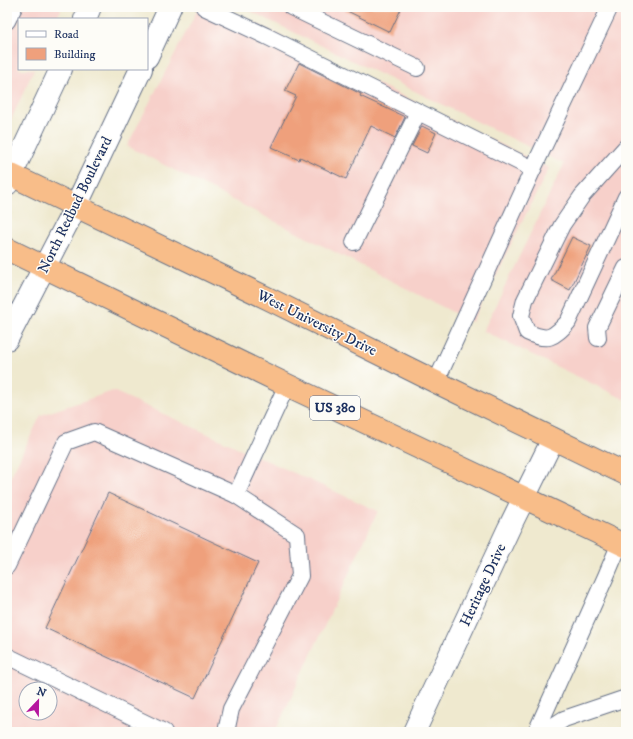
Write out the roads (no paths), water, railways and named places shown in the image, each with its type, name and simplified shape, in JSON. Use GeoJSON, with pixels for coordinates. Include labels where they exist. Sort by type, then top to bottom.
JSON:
{"type":"FeatureCollection","features":[{"type":"Feature","properties":{"kind":"highway","name":"West University Drive"},"geometry":{"type":"LineString","coordinates":[[8,177],[76,206],[626,474]]}},
{"type":"Feature","properties":{"kind":"highway","name":"US 380"},"geometry":{"type":"LineString","coordinates":[[7,249],[287,385],[623,545]]}},
{"type":"Feature","properties":{"kind":"street"},"geometry":{"type":"LineString","coordinates":[[85,18],[90,7]]}},
{"type":"Feature","properties":{"kind":"street"},"geometry":{"type":"LineString","coordinates":[[150,51],[158,7]]}},
{"type":"Feature","properties":{"kind":"street"},"geometry":{"type":"LineString","coordinates":[[150,51],[170,7]]}},
{"type":"Feature","properties":{"kind":"street"},"geometry":{"type":"LineString","coordinates":[[8,177],[61,70]]}},
{"type":"Feature","properties":{"kind":"street","name":"North Redbud Boulevard"},"geometry":{"type":"LineString","coordinates":[[7,339],[76,206],[141,70]]}},
{"type":"Feature","properties":{"kind":"street","name":"Heritage Drive"},"geometry":{"type":"LineString","coordinates":[[414,732],[553,439]]}},
{"type":"Feature","properties":{"kind":"lane"},"geometry":{"type":"LineString","coordinates":[[7,21],[14,7]]}},
{"type":"Feature","properties":{"kind":"lane"},"geometry":{"type":"LineString","coordinates":[[204,7],[266,36],[533,169]]}},
{"type":"Feature","properties":{"kind":"lane"},"geometry":{"type":"LineString","coordinates":[[291,7],[417,68]]}},
{"type":"Feature","properties":{"kind":"lane"},"geometry":{"type":"LineString","coordinates":[[436,382],[533,169],[610,7]]}},
{"type":"Feature","properties":{"kind":"lane"},"geometry":{"type":"LineString","coordinates":[[354,242],[418,112]]}},
{"type":"Feature","properties":{"kind":"lane"},"geometry":{"type":"LineString","coordinates":[[626,147],[582,196],[562,225],[526,300],[521,316],[527,332],[541,338],[557,334],[568,322],[626,197]]}},
{"type":"Feature","properties":{"kind":"lane"},"geometry":{"type":"LineString","coordinates":[[598,338],[597,328],[626,268]]}},
{"type":"Feature","properties":{"kind":"lane"},"geometry":{"type":"LineString","coordinates":[[236,495],[287,385]]}},
{"type":"Feature","properties":{"kind":"lane"},"geometry":{"type":"LineString","coordinates":[[7,566],[66,442],[94,432],[236,495],[297,535],[300,576],[231,709],[226,732]]}},
{"type":"Feature","properties":{"kind":"lane"},"geometry":{"type":"LineString","coordinates":[[536,732],[606,576],[623,545]]}},
{"type":"Feature","properties":{"kind":"lane"},"geometry":{"type":"LineString","coordinates":[[7,656],[164,732]]}},
{"type":"Feature","properties":{"kind":"lane"},"geometry":{"type":"LineString","coordinates":[[544,732],[564,719],[626,698]]}}]}
